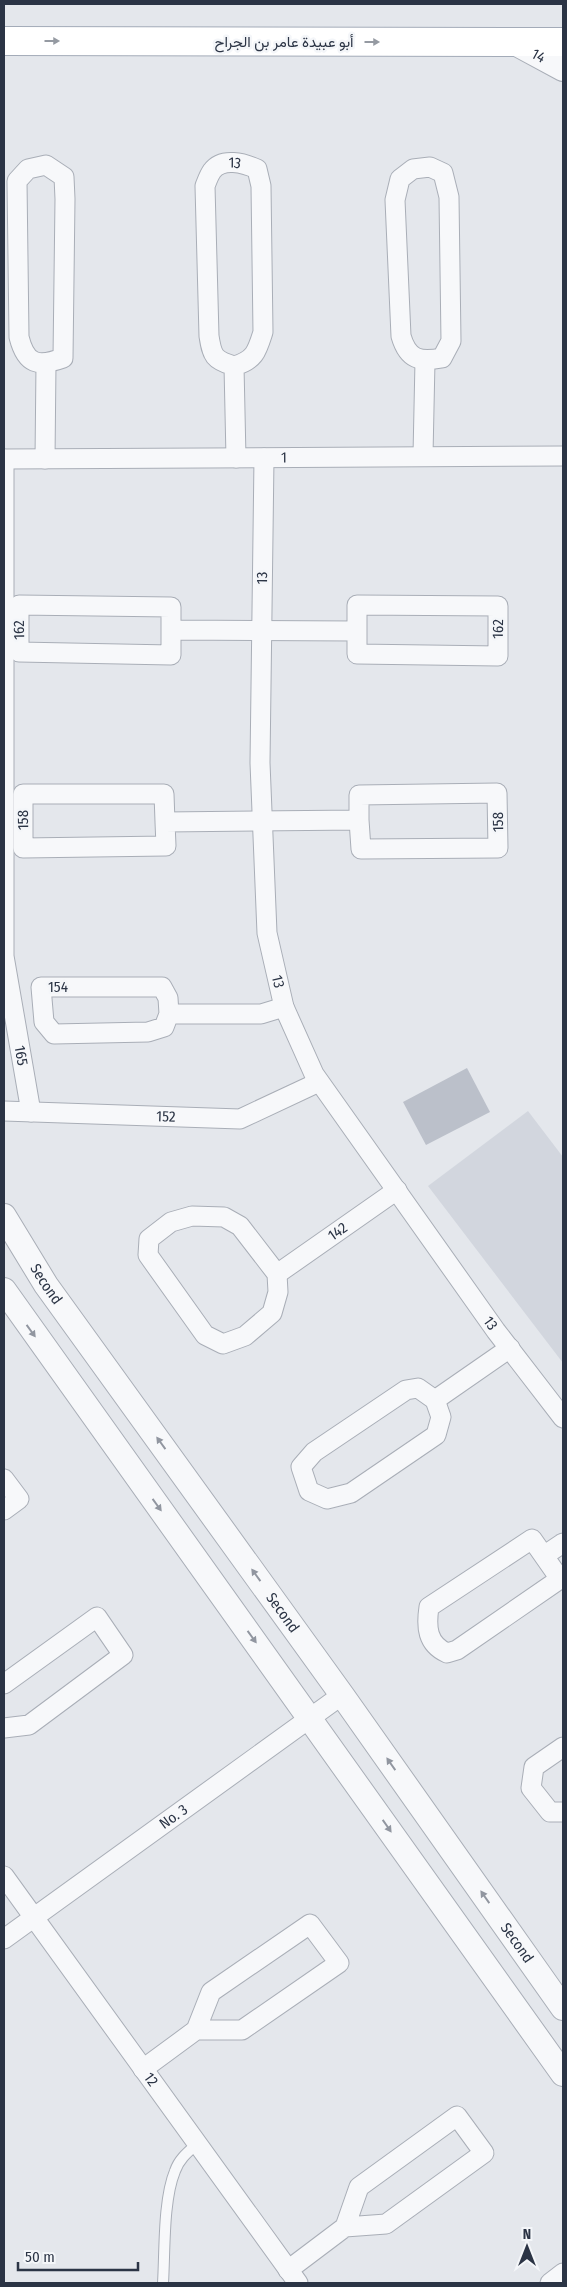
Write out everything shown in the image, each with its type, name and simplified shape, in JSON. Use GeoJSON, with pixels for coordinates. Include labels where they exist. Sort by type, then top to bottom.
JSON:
{"type":"FeatureCollection","features":[{"type":"Feature","properties":{"kind":"main road","name":"أبو عبيدة عامر بن الجراح"},"geometry":{"type":"LineString","coordinates":[[4,41],[563,42]]}},
{"type":"Feature","properties":{"kind":"street","name":"14"},"geometry":{"type":"LineString","coordinates":[[514,42],[563,68]]}},
{"type":"Feature","properties":{"kind":"street","name":"13"},"geometry":{"type":"LineString","coordinates":[[243,162],[257,169],[261,186],[263,332],[257,350],[247,362],[234,366],[221,362],[211,353],[205,186],[213,169],[226,163],[243,162]]}},
{"type":"Feature","properties":{"kind":"street"},"geometry":{"type":"LineString","coordinates":[[46,165],[64,177],[65,199],[64,358],[46,364],[31,359],[22,352],[19,337],[18,191],[18,181],[28,169],[46,165]]}},
{"type":"Feature","properties":{"kind":"street"},"geometry":{"type":"LineString","coordinates":[[430,167],[443,173],[450,196],[451,341],[442,358],[425,361],[405,349],[401,336],[395,200],[400,179],[413,169],[430,167]]}},
{"type":"Feature","properties":{"kind":"street"},"geometry":{"type":"LineString","coordinates":[[423,455],[425,361]]}},
{"type":"Feature","properties":{"kind":"street"},"geometry":{"type":"LineString","coordinates":[[45,459],[46,364]]}},
{"type":"Feature","properties":{"kind":"street"},"geometry":{"type":"LineString","coordinates":[[234,366],[236,458]]}},
{"type":"Feature","properties":{"kind":"street","name":"1"},"geometry":{"type":"LineString","coordinates":[[4,459],[423,455],[563,456]]}},
{"type":"Feature","properties":{"kind":"street","name":"13"},"geometry":{"type":"LineString","coordinates":[[264,458],[260,763],[262,822],[267,933],[284,1008],[314,1074],[510,1348],[563,1418]]}},
{"type":"Feature","properties":{"kind":"street","name":"165"},"geometry":{"type":"LineString","coordinates":[[4,459],[4,956],[31,1112]]}},
{"type":"Feature","properties":{"kind":"street","name":"162"},"geometry":{"type":"LineString","coordinates":[[19,605],[170,608],[171,630],[171,655],[19,652],[19,605]]}},
{"type":"Feature","properties":{"kind":"street","name":"162"},"geometry":{"type":"LineString","coordinates":[[357,605],[498,606],[498,656],[358,654],[357,631],[357,605]]}},
{"type":"Feature","properties":{"kind":"street"},"geometry":{"type":"LineString","coordinates":[[171,630],[357,631]]}},
{"type":"Feature","properties":{"kind":"street","name":"158"},"geometry":{"type":"LineString","coordinates":[[497,793],[498,848],[361,849],[359,820],[359,795],[497,793]]}},
{"type":"Feature","properties":{"kind":"street","name":"158"},"geometry":{"type":"LineString","coordinates":[[22,794],[164,794],[165,822],[166,846],[23,848],[22,794]]}},
{"type":"Feature","properties":{"kind":"street"},"geometry":{"type":"LineString","coordinates":[[165,822],[359,820]]}},
{"type":"Feature","properties":{"kind":"street","name":"154"},"geometry":{"type":"LineString","coordinates":[[41,987],[162,987],[168,998],[169,1014],[164,1027],[148,1032],[54,1034],[44,1022],[41,987]]}},
{"type":"Feature","properties":{"kind":"street"},"geometry":{"type":"LineString","coordinates":[[169,1014],[261,1014],[284,1008]]}},
{"type":"Feature","properties":{"kind":"street","name":"152"},"geometry":{"type":"LineString","coordinates":[[4,1110],[240,1119],[320,1082]]}},
{"type":"Feature","properties":{"kind":"street","name":"142"},"geometry":{"type":"LineString","coordinates":[[277,1274],[397,1190]]}},
{"type":"Feature","properties":{"kind":"street","name":"Second"},"geometry":{"type":"LineString","coordinates":[[4,1216],[46,1285],[342,1695],[563,2008]]}},
{"type":"Feature","properties":{"kind":"street"},"geometry":{"type":"LineString","coordinates":[[192,1216],[224,1217],[240,1226],[277,1274],[278,1292],[272,1313],[245,1336],[223,1344],[205,1334],[148,1255],[149,1239],[171,1222],[192,1216]]}},
{"type":"Feature","properties":{"kind":"street"},"geometry":{"type":"LineString","coordinates":[[4,1290],[563,2074]]}},
{"type":"Feature","properties":{"kind":"street"},"geometry":{"type":"LineString","coordinates":[[435,1400],[510,1348]]}},
{"type":"Feature","properties":{"kind":"street"},"geometry":{"type":"LineString","coordinates":[[418,1388],[435,1400],[441,1417],[436,1435],[351,1493],[327,1499],[309,1491],[301,1467],[314,1452],[406,1390],[418,1388]]}},
{"type":"Feature","properties":{"kind":"street"},"geometry":{"type":"LineString","coordinates":[[4,1479],[19,1499],[4,1510]]}},
{"type":"Feature","properties":{"kind":"street"},"geometry":{"type":"LineString","coordinates":[[532,1539],[545,1555],[560,1579],[457,1650],[447,1653],[438,1649],[429,1637],[426,1623],[429,1607],[532,1539]]}},
{"type":"Feature","properties":{"kind":"street"},"geometry":{"type":"LineString","coordinates":[[545,1555],[563,1544]]}},
{"type":"Feature","properties":{"kind":"street"},"geometry":{"type":"LineString","coordinates":[[4,1684],[97,1617],[123,1655],[29,1726],[4,1728]]}},
{"type":"Feature","properties":{"kind":"street","name":"No. 3"},"geometry":{"type":"LineString","coordinates":[[4,1939],[342,1695]]}},
{"type":"Feature","properties":{"kind":"street"},"geometry":{"type":"LineString","coordinates":[[563,1747],[534,1767],[531,1788],[550,1812],[563,1812]]}},
{"type":"Feature","properties":{"kind":"street","name":"12"},"geometry":{"type":"LineString","coordinates":[[4,1876],[293,2277]]}},
{"type":"Feature","properties":{"kind":"street"},"geometry":{"type":"LineString","coordinates":[[143,2069],[196,2030],[211,1992],[310,1924],[339,1962],[242,2030],[196,2030]]}},
{"type":"Feature","properties":{"kind":"street"},"geometry":{"type":"LineString","coordinates":[[293,2277],[344,2227],[359,2187],[457,2116],[484,2153],[386,2224],[344,2227]]}},
{"type":"Feature","properties":{"kind":"street"},"geometry":{"type":"LineString","coordinates":[[550,2283],[563,2273]]}},
{"type":"Feature","properties":{"kind":"lane"},"geometry":{"type":"LineString","coordinates":[[163,2283],[168,2200],[172,2178],[179,2163],[197,2144]]}},
{"type":"Feature","properties":{"kind":"shaded area"},"geometry":{"type":"Polygon","coordinates":[[[528,1111],[563,1157],[563,1363],[428,1186],[528,1111]]]}},
{"type":"Feature","properties":{"kind":"building"},"geometry":{"type":"Polygon","coordinates":[[[467,1068],[490,1112],[426,1145],[403,1102],[467,1068]]]}}]}
